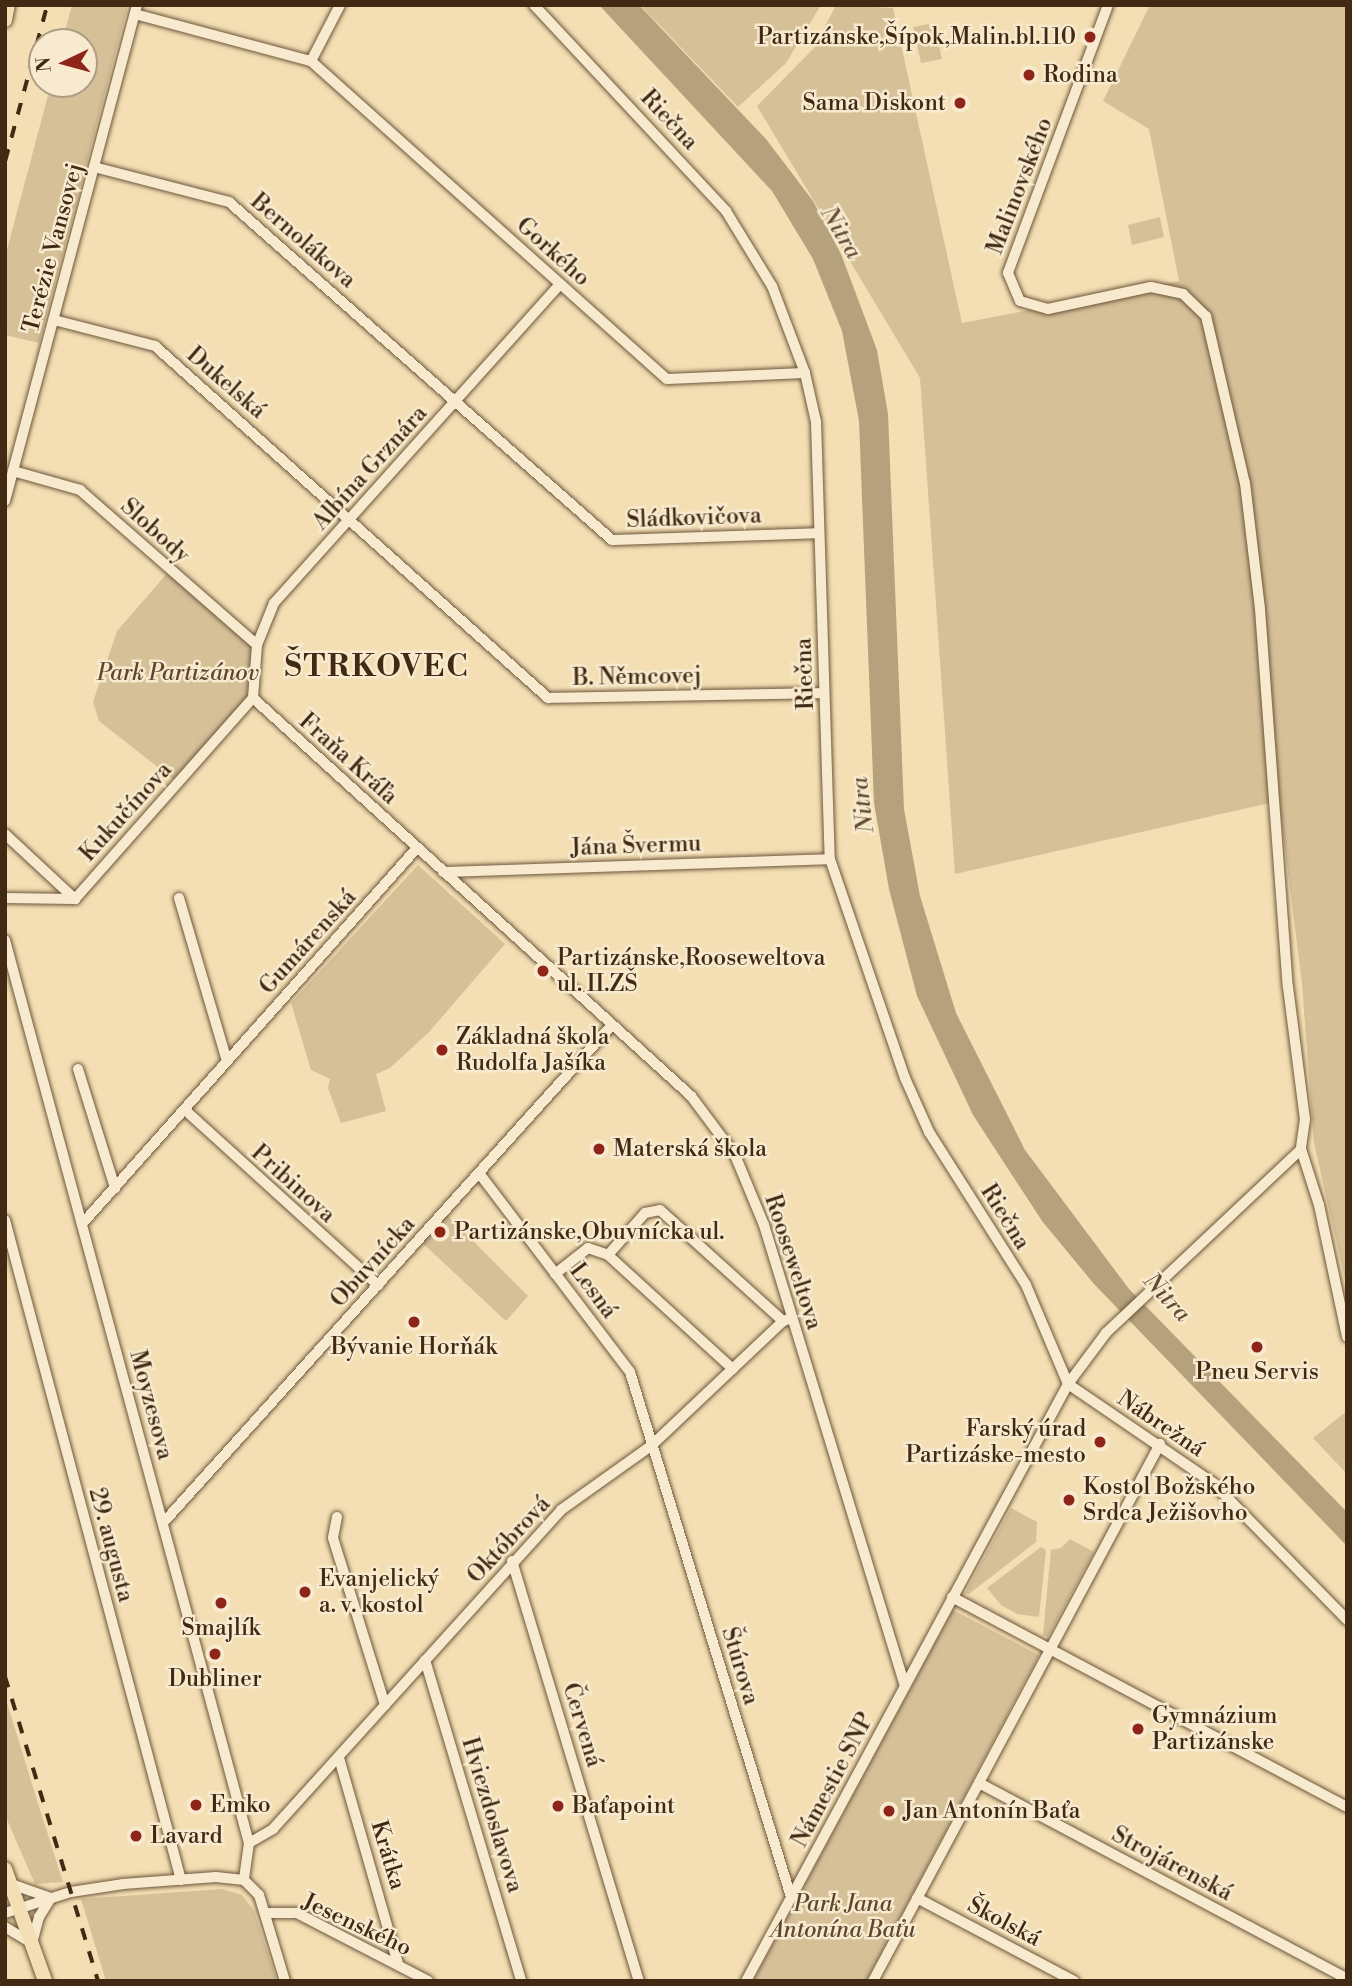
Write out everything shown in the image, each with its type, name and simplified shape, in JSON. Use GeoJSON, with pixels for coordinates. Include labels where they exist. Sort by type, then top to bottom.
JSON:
{"type":"FeatureCollection","features":[{"type":"Feature","properties":{"kind":"main road"},"geometry":{"type":"LineString","coordinates":[[5,20],[8,5]]}},
{"type":"Feature","properties":{"kind":"main road"},"geometry":{"type":"LineString","coordinates":[[5,1869],[11,1884],[12,1910],[32,1943],[45,1981]]}},
{"type":"Feature","properties":{"kind":"street"},"geometry":{"type":"LineString","coordinates":[[311,61],[340,5]]}},
{"type":"Feature","properties":{"kind":"street","name":"Riečna"},"geometry":{"type":"LineString","coordinates":[[534,5],[726,211],[772,286],[805,373],[816,422],[830,859],[905,1078],[929,1132],[1026,1286],[1068,1384]]}},
{"type":"Feature","properties":{"kind":"street","name":"Malinovského"},"geometry":{"type":"LineString","coordinates":[[1108,5],[1008,273],[1020,301],[1048,309],[1151,286],[1183,294],[1206,316],[1245,483],[1258,596],[1288,987],[1304,1119],[1301,1149]]}},
{"type":"Feature","properties":{"kind":"street","name":"Gorkého"},"geometry":{"type":"LineString","coordinates":[[136,9],[311,61],[667,379],[805,373]]}},
{"type":"Feature","properties":{"kind":"street","name":"Terézie Vansovej"},"geometry":{"type":"LineString","coordinates":[[5,501],[136,9]]}},
{"type":"Feature","properties":{"kind":"street","name":"Bernolákova"},"geometry":{"type":"LineString","coordinates":[[94,167],[229,202],[455,401]]}},
{"type":"Feature","properties":{"kind":"street","name":"Albína Grznára"},"geometry":{"type":"LineString","coordinates":[[253,698],[257,645],[274,603],[560,284]]}},
{"type":"Feature","properties":{"kind":"street","name":"Dukelská"},"geometry":{"type":"LineString","coordinates":[[54,320],[155,346],[351,518]]}},
{"type":"Feature","properties":{"kind":"street","name":"Sládkovičova"},"geometry":{"type":"LineString","coordinates":[[455,401],[612,540],[819,533]]}},
{"type":"Feature","properties":{"kind":"street","name":"Slobody"},"geometry":{"type":"LineString","coordinates":[[13,471],[80,489],[257,645]]}},
{"type":"Feature","properties":{"kind":"street","name":"B. Němcovej"},"geometry":{"type":"LineString","coordinates":[[351,518],[548,698],[824,693]]}},
{"type":"Feature","properties":{"kind":"street","name":"Fraňa Kráľa"},"geometry":{"type":"LineString","coordinates":[[253,698],[418,848]]}},
{"type":"Feature","properties":{"kind":"street","name":"Kukučínova"},"geometry":{"type":"LineString","coordinates":[[75,899],[253,698]]}},
{"type":"Feature","properties":{"kind":"street"},"geometry":{"type":"LineString","coordinates":[[5,834],[75,899]]}},
{"type":"Feature","properties":{"kind":"street","name":"Rooseweltova"},"geometry":{"type":"LineString","coordinates":[[418,848],[691,1096],[735,1155],[764,1225],[788,1320],[905,1685]]}},
{"type":"Feature","properties":{"kind":"street","name":"Gumárenská"},"geometry":{"type":"LineString","coordinates":[[82,1224],[418,848]]}},
{"type":"Feature","properties":{"kind":"street","name":"Jána Švermu"},"geometry":{"type":"LineString","coordinates":[[443,872],[830,859]]}},
{"type":"Feature","properties":{"kind":"street"},"geometry":{"type":"LineString","coordinates":[[5,898],[75,899]]}},
{"type":"Feature","properties":{"kind":"street"},"geometry":{"type":"LineString","coordinates":[[179,898],[227,1062]]}},
{"type":"Feature","properties":{"kind":"street","name":"Moyzesova"},"geometry":{"type":"LineString","coordinates":[[5,940],[249,1843],[244,1880]]}},
{"type":"Feature","properties":{"kind":"street","name":"Obuvnícka"},"geometry":{"type":"LineString","coordinates":[[163,1522],[612,1025]]}},
{"type":"Feature","properties":{"kind":"street"},"geometry":{"type":"LineString","coordinates":[[78,1069],[115,1188]]}},
{"type":"Feature","properties":{"kind":"street","name":"Pribinova"},"geometry":{"type":"LineString","coordinates":[[184,1110],[378,1285]]}},
{"type":"Feature","properties":{"kind":"street"},"geometry":{"type":"LineString","coordinates":[[1301,1149],[1319,1205],[1347,1337]]}},
{"type":"Feature","properties":{"kind":"street","name":"Námestie SNP"},"geometry":{"type":"LineString","coordinates":[[747,1981],[1068,1384],[1106,1334],[1301,1149]]}},
{"type":"Feature","properties":{"kind":"street","name":"Lesná"},"geometry":{"type":"LineString","coordinates":[[479,1173],[630,1372],[652,1445]]}},
{"type":"Feature","properties":{"kind":"street"},"geometry":{"type":"LineString","coordinates":[[608,1255],[645,1213],[660,1210],[788,1320]]}},
{"type":"Feature","properties":{"kind":"street","name":"29. augusta"},"geometry":{"type":"LineString","coordinates":[[5,1220],[181,1880]]}},
{"type":"Feature","properties":{"kind":"street"},"geometry":{"type":"LineString","coordinates":[[555,1274],[588,1248],[608,1255],[733,1368]]}},
{"type":"Feature","properties":{"kind":"street","name":"Októbrová"},"geometry":{"type":"LineString","coordinates":[[249,1843],[271,1831],[512,1561],[561,1510],[652,1445],[788,1320]]}},
{"type":"Feature","properties":{"kind":"street","name":"Nábrežná"},"geometry":{"type":"LineString","coordinates":[[1068,1384],[1160,1444],[1213,1483],[1347,1620]]}},
{"type":"Feature","properties":{"kind":"street"},"geometry":{"type":"LineString","coordinates":[[873,1981],[1160,1444]]}},
{"type":"Feature","properties":{"kind":"street","name":"Štúrova"},"geometry":{"type":"LineString","coordinates":[[652,1445],[791,1897]]}},
{"type":"Feature","properties":{"kind":"street"},"geometry":{"type":"LineString","coordinates":[[337,1517],[333,1538],[385,1705]]}},
{"type":"Feature","properties":{"kind":"street","name":"Červená"},"geometry":{"type":"LineString","coordinates":[[512,1561],[639,1981]]}},
{"type":"Feature","properties":{"kind":"street"},"geometry":{"type":"LineString","coordinates":[[952,1597],[1347,1807]]}},
{"type":"Feature","properties":{"kind":"street","name":"Hviezdoslavova"},"geometry":{"type":"LineString","coordinates":[[425,1660],[521,1981]]}},
{"type":"Feature","properties":{"kind":"street","name":"Krátka"},"geometry":{"type":"LineString","coordinates":[[338,1758],[398,1964]]}},
{"type":"Feature","properties":{"kind":"street","name":"Strojárenská"},"geometry":{"type":"LineString","coordinates":[[979,1783],[1347,1979]]}},
{"type":"Feature","properties":{"kind":"street"},"geometry":{"type":"LineString","coordinates":[[12,1910],[52,1898],[111,1886],[181,1880],[244,1880],[259,1895],[267,1913],[285,1981]]}},
{"type":"Feature","properties":{"kind":"street"},"geometry":{"type":"LineString","coordinates":[[11,1884],[52,1898]]}},
{"type":"Feature","properties":{"kind":"street"},"geometry":{"type":"LineString","coordinates":[[5,1927],[32,1943],[39,1917],[52,1898]]}},
{"type":"Feature","properties":{"kind":"street","name":"Školská"},"geometry":{"type":"LineString","coordinates":[[917,1898],[1074,1981]]}},
{"type":"Feature","properties":{"kind":"street","name":"Jesenského"},"geometry":{"type":"LineString","coordinates":[[267,1913],[297,1913],[428,1981]]}},
{"type":"Feature","properties":{"kind":"green space"},"geometry":{"type":"Polygon","coordinates":[[[72,5],[128,5],[39,343],[5,335],[5,257],[47,98],[98,98],[98,28],[66,28],[72,5]]]}},
{"type":"Feature","properties":{"kind":"green space"},"geometry":{"type":"Polygon","coordinates":[[[640,5],[821,5],[786,63],[738,107],[640,5]]]}},
{"type":"Feature","properties":{"kind":"green space"},"geometry":{"type":"Polygon","coordinates":[[[836,5],[893,8],[962,323],[1179,281],[1149,129],[1103,101],[1150,5],[1347,5],[1347,1289],[1314,1143],[1302,984],[1279,801],[955,874],[920,378],[757,106],[814,48],[836,5]]]}},
{"type":"Feature","properties":{"kind":"green space"},"geometry":{"type":"Polygon","coordinates":[[[934,23],[942,59],[921,63],[913,27],[934,23]]]}},
{"type":"Feature","properties":{"kind":"green space"},"geometry":{"type":"Polygon","coordinates":[[[1160,217],[1164,237],[1132,245],[1128,225],[1160,217]]]}},
{"type":"Feature","properties":{"kind":"green space","name":"Park Partizánov"},"geometry":{"type":"Polygon","coordinates":[[[170,570],[257,645],[253,698],[178,783],[99,721],[93,702],[117,631],[170,570]]]}},
{"type":"Feature","properties":{"kind":"green space"},"geometry":{"type":"Polygon","coordinates":[[[418,865],[505,944],[429,1032],[390,1068],[376,1074],[386,1111],[341,1123],[328,1088],[330,1079],[311,1070],[291,1003],[418,865]]]}},
{"type":"Feature","properties":{"kind":"green space"},"geometry":{"type":"Polygon","coordinates":[[[440,1208],[528,1296],[506,1321],[415,1236],[440,1208]]]}},
{"type":"Feature","properties":{"kind":"green space"},"geometry":{"type":"Polygon","coordinates":[[[1347,1411],[1347,1474],[1313,1438],[1347,1411]]]}},
{"type":"Feature","properties":{"kind":"green space"},"geometry":{"type":"Polygon","coordinates":[[[1011,1508],[1037,1522],[1036,1542],[969,1594],[965,1593],[1011,1508]]]}},
{"type":"Feature","properties":{"kind":"green space"},"geometry":{"type":"Polygon","coordinates":[[[1070,1539],[1094,1552],[1048,1637],[1043,1635],[1051,1550],[1061,1548],[1070,1539]]]}},
{"type":"Feature","properties":{"kind":"green space"},"geometry":{"type":"Polygon","coordinates":[[[1041,1547],[1046,1550],[1039,1617],[1017,1614],[1001,1605],[987,1588],[1041,1547]]]}},
{"type":"Feature","properties":{"kind":"green space","name":"Park Jana Antonína Baťu"},"geometry":{"type":"Polygon","coordinates":[[[953,1610],[1039,1655],[866,1981],[753,1981],[953,1610]]]}},
{"type":"Feature","properties":{"kind":"green space"},"geometry":{"type":"Polygon","coordinates":[[[5,1696],[63,1882],[35,1884],[5,1815],[5,1696]]]}},
{"type":"Feature","properties":{"kind":"green space"},"geometry":{"type":"Polygon","coordinates":[[[222,1889],[242,1895],[254,1911],[277,1981],[106,1981],[81,1899],[222,1889]]]}},
{"type":"Feature","properties":{"kind":"shaded area"},"geometry":{"type":"Polygon","coordinates":[[[599,5],[639,5],[766,139],[813,201],[841,254],[877,350],[888,414],[904,809],[920,896],[956,1013],[1025,1150],[1129,1289],[1347,1512],[1347,1546],[1094,1284],[1042,1221],[973,1115],[917,996],[889,889],[874,803],[859,421],[842,331],[813,259],[772,191],[599,5]]]}},
{"type":"Feature","properties":{"kind":"railway"},"geometry":{"type":"LineString","coordinates":[[5,161],[47,5]]}},
{"type":"Feature","properties":{"kind":"railway"},"geometry":{"type":"LineString","coordinates":[[5,1676],[98,1981]]}},
{"type":"Feature","properties":{"kind":"place","name":"Partizánske,Šípok,Malin.bl.110"},"geometry":{"type":"Point","coordinates":[1090,37]}},
{"type":"Feature","properties":{"kind":"place","name":"Rodina"},"geometry":{"type":"Point","coordinates":[1029,75]}},
{"type":"Feature","properties":{"kind":"place","name":"Sama Diskont"},"geometry":{"type":"Point","coordinates":[960,103]}},
{"type":"Feature","properties":{"kind":"place","name":"Partizánske,Rooseweltova ul. II.ZŠ"},"geometry":{"type":"Point","coordinates":[543,971]}},
{"type":"Feature","properties":{"kind":"place","name":"Základná škola Rudolfa Jašíka"},"geometry":{"type":"Point","coordinates":[442,1050]}},
{"type":"Feature","properties":{"kind":"place","name":"Materská škola"},"geometry":{"type":"Point","coordinates":[599,1149]}},
{"type":"Feature","properties":{"kind":"place","name":"Partizánske,Obuvnícka ul."},"geometry":{"type":"Point","coordinates":[440,1232]}},
{"type":"Feature","properties":{"kind":"place","name":"Bývanie Horňák"},"geometry":{"type":"Point","coordinates":[414,1322]}},
{"type":"Feature","properties":{"kind":"place","name":"Pneu Servis"},"geometry":{"type":"Point","coordinates":[1257,1347]}},
{"type":"Feature","properties":{"kind":"place","name":"Farský úrad Partizáske-mesto"},"geometry":{"type":"Point","coordinates":[1100,1442]}},
{"type":"Feature","properties":{"kind":"place","name":"Kostol Božského Srdca Ježišovho"},"geometry":{"type":"Point","coordinates":[1069,1500]}},
{"type":"Feature","properties":{"kind":"place","name":"Evanjelický a. v. kostol"},"geometry":{"type":"Point","coordinates":[305,1592]}},
{"type":"Feature","properties":{"kind":"place","name":"Smajlík"},"geometry":{"type":"Point","coordinates":[221,1603]}},
{"type":"Feature","properties":{"kind":"place","name":"Dubliner"},"geometry":{"type":"Point","coordinates":[215,1654]}},
{"type":"Feature","properties":{"kind":"place","name":"Gymnázium Partizánske"},"geometry":{"type":"Point","coordinates":[1138,1729]}},
{"type":"Feature","properties":{"kind":"place","name":"Emko"},"geometry":{"type":"Point","coordinates":[196,1805]}},
{"type":"Feature","properties":{"kind":"place","name":"Baťapoint"},"geometry":{"type":"Point","coordinates":[558,1806]}},
{"type":"Feature","properties":{"kind":"place","name":"Jan Antonín Baťa"},"geometry":{"type":"Point","coordinates":[889,1811]}},
{"type":"Feature","properties":{"kind":"place","name":"Lavard"},"geometry":{"type":"Point","coordinates":[136,1836]}},
{"type":"Feature","properties":{"kind":"district","name":"ŠTRKOVEC"},"geometry":{"type":"Point","coordinates":[377,667]}},
{"type":"Feature","properties":{"kind":"water label","name":"Nitra"},"geometry":{"type":"Point","coordinates":[840,233]}},
{"type":"Feature","properties":{"kind":"water label","name":"Nitra"},"geometry":{"type":"Point","coordinates":[864,805]}},
{"type":"Feature","properties":{"kind":"water label","name":"Nitra"},"geometry":{"type":"Point","coordinates":[1166,1298]}}]}
